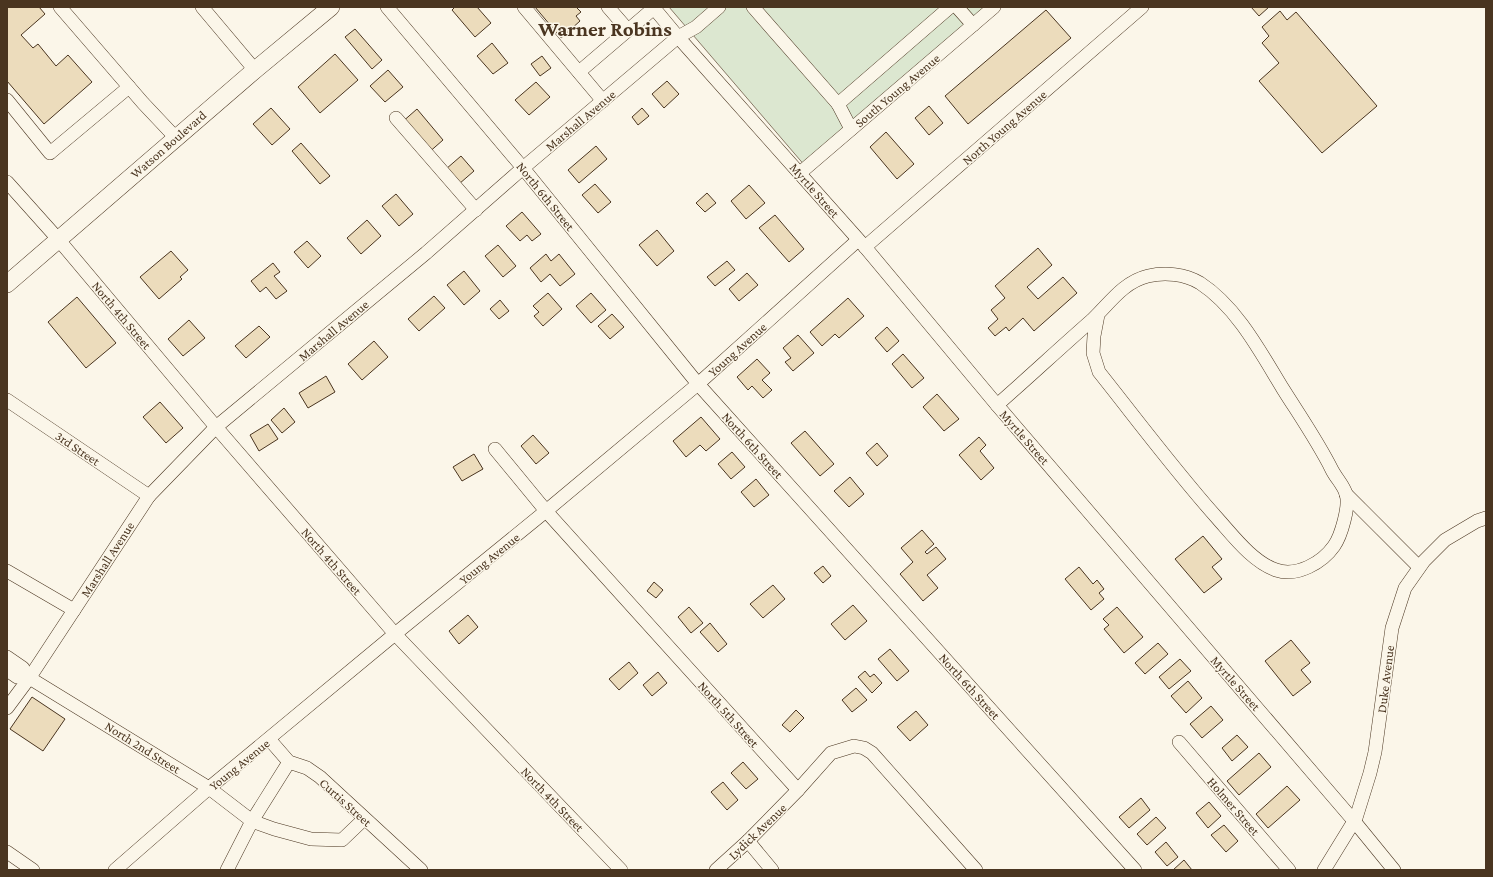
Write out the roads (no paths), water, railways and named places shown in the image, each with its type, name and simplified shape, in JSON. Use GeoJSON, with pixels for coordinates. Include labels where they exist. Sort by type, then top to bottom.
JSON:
{"type":"FeatureCollection","features":[{"type":"Feature","properties":{"kind":"main road","name":"Watson Boulevard"},"geometry":{"type":"LineString","coordinates":[[7,284],[255,70],[331,7]]}},
{"type":"Feature","properties":{"kind":"street"},"geometry":{"type":"LineString","coordinates":[[60,7],[129,87],[176,138]]}},
{"type":"Feature","properties":{"kind":"street"},"geometry":{"type":"LineString","coordinates":[[202,7],[255,70]]}},
{"type":"Feature","properties":{"kind":"street","name":"North 6th Street"},"geometry":{"type":"LineString","coordinates":[[387,7],[523,168],[698,384],[1135,870]]}},
{"type":"Feature","properties":{"kind":"street"},"geometry":{"type":"LineString","coordinates":[[524,7],[603,101]]}},
{"type":"Feature","properties":{"kind":"street"},"geometry":{"type":"LineString","coordinates":[[608,7],[628,30]]}},
{"type":"Feature","properties":{"kind":"street","name":"Marshall Avenue"},"geometry":{"type":"LineString","coordinates":[[7,708],[27,675],[74,610],[149,496],[216,427],[426,253],[523,168],[678,37],[696,26],[719,7]]}},
{"type":"Feature","properties":{"kind":"street"},"geometry":{"type":"LineString","coordinates":[[753,7],[838,104],[851,129]]}},
{"type":"Feature","properties":{"kind":"street"},"geometry":{"type":"LineString","coordinates":[[838,104],[950,7]]}},
{"type":"Feature","properties":{"kind":"street"},"geometry":{"type":"LineString","coordinates":[[957,7],[973,25]]}},
{"type":"Feature","properties":{"kind":"street","name":"South Young Avenue"},"geometry":{"type":"LineString","coordinates":[[800,173],[994,7]]}},
{"type":"Feature","properties":{"kind":"street","name":"North Young Avenue"},"geometry":{"type":"LineString","coordinates":[[862,244],[1142,7]]}},
{"type":"Feature","properties":{"kind":"street"},"geometry":{"type":"LineString","coordinates":[[579,72],[653,8]]}},
{"type":"Feature","properties":{"kind":"street","name":"Myrtle Street"},"geometry":{"type":"LineString","coordinates":[[653,8],[862,244],[997,405],[1354,821],[1394,870]]}},
{"type":"Feature","properties":{"kind":"street"},"geometry":{"type":"LineString","coordinates":[[7,100],[50,153],[129,87]]}},
{"type":"Feature","properties":{"kind":"street"},"geometry":{"type":"LineString","coordinates":[[396,118],[476,210]]}},
{"type":"Feature","properties":{"kind":"street","name":"North 4th Street"},"geometry":{"type":"LineString","coordinates":[[7,182],[58,239],[216,427],[395,634],[621,870]]}},
{"type":"Feature","properties":{"kind":"street","name":"Young Avenue"},"geometry":{"type":"LineString","coordinates":[[115,870],[209,788],[546,511],[862,244]]}},
{"type":"Feature","properties":{"kind":"street"},"geometry":{"type":"LineString","coordinates":[[997,405],[1098,314],[1116,294],[1132,282],[1147,276],[1167,274],[1183,276],[1199,282],[1227,306],[1238,320],[1265,359],[1323,452],[1346,494],[1419,567]]}},
{"type":"Feature","properties":{"kind":"street"},"geometry":{"type":"LineString","coordinates":[[1098,314],[1093,353],[1099,372],[1191,489],[1243,547],[1264,564],[1276,570],[1289,572],[1303,569],[1323,558],[1335,545],[1343,528],[1346,494]]}},
{"type":"Feature","properties":{"kind":"street","name":"3rd Street"},"geometry":{"type":"LineString","coordinates":[[7,400],[149,496]]}},
{"type":"Feature","properties":{"kind":"street","name":"North 5th Street"},"geometry":{"type":"LineString","coordinates":[[495,449],[546,511],[798,790]]}},
{"type":"Feature","properties":{"kind":"street","name":"Duke Avenue"},"geometry":{"type":"LineString","coordinates":[[1324,870],[1354,821],[1370,773],[1375,752],[1392,628],[1405,588],[1419,567],[1445,540],[1477,521],[1486,518]]}},
{"type":"Feature","properties":{"kind":"street"},"geometry":{"type":"LineString","coordinates":[[7,571],[74,610]]}},
{"type":"Feature","properties":{"kind":"street"},"geometry":{"type":"LineString","coordinates":[[7,657],[23,668],[27,675],[17,677],[7,670]]}},
{"type":"Feature","properties":{"kind":"street","name":"North 2nd Street"},"geometry":{"type":"LineString","coordinates":[[27,675],[209,788],[252,820],[274,829],[310,839],[342,840],[364,819]]}},
{"type":"Feature","properties":{"kind":"street","name":"Curtis Street"},"geometry":{"type":"LineString","coordinates":[[269,739],[289,762],[307,768],[320,777],[421,870]]}},
{"type":"Feature","properties":{"kind":"street","name":"Holmer Street"},"geometry":{"type":"LineString","coordinates":[[1179,742],[1289,870]]}},
{"type":"Feature","properties":{"kind":"street"},"geometry":{"type":"LineString","coordinates":[[798,790],[831,753],[854,746],[864,748],[872,753],[976,870]]}},
{"type":"Feature","properties":{"kind":"street"},"geometry":{"type":"LineString","coordinates":[[227,870],[252,820],[289,762]]}},
{"type":"Feature","properties":{"kind":"street","name":"Lydick Avenue"},"geometry":{"type":"LineString","coordinates":[[716,870],[748,841],[798,790]]}},
{"type":"Feature","properties":{"kind":"street"},"geometry":{"type":"LineString","coordinates":[[748,841],[772,870]]}},
{"type":"Feature","properties":{"kind":"street"},"geometry":{"type":"LineString","coordinates":[[7,852],[34,870]]}},
{"type":"Feature","properties":{"kind":"district","name":"Warner Robins"},"geometry":{"type":"Point","coordinates":[605,29]}}]}
